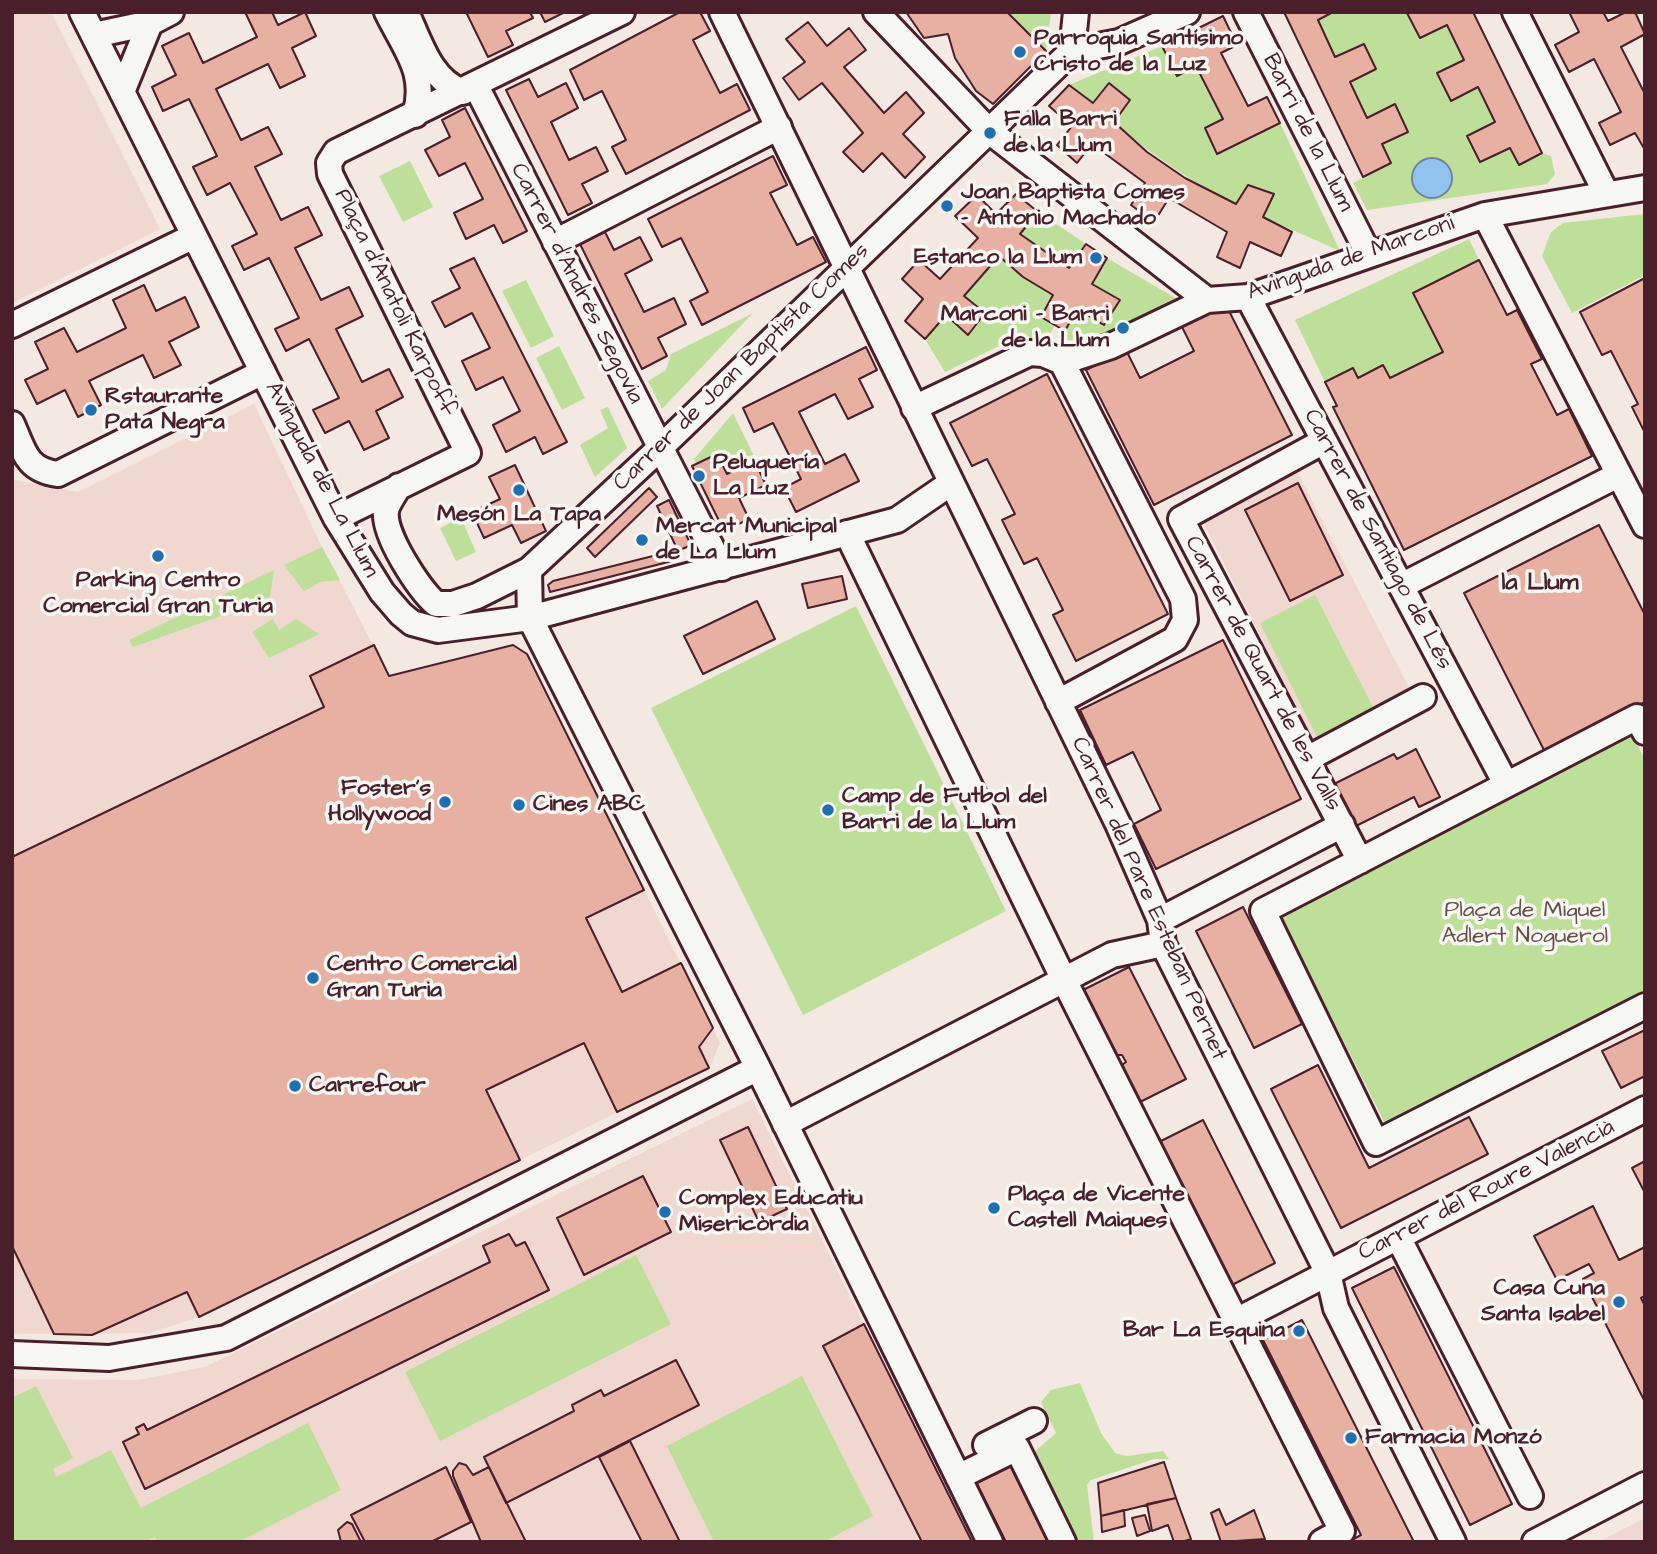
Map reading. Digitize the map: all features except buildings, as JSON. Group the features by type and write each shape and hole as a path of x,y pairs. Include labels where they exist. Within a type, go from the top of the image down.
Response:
{"street":[{"name":"Avinguda de La Llum","path":"82,12 336,519 382,592 412,623 438,630 530,618 897,520 951,483"},
{"path":"387,12 421,80 421,97 415,115"},
{"name":"Carrer d'Andrés Segovia","path":"406,12 442,82 469,89"},
{"name":"Carrer d'Andrés Segovia","path":"421,12 455,78 469,89 555,242 722,568"},
{"path":"415,115 622,12"},
{"name":"Carrer del Pare Esteban Pernet","path":"722,12 1118,824 1161,932 1328,1273 1336,1308 1453,1542"},
{"path":"876,12 989,131 1207,300"},
{"path":"1076,12 1072,51 1119,42 1187,12"},
{"name":"Barri de la Llum","path":"1246,12 1368,253"},
{"path":"1514,12 1606,193"},
{"path":"94,35 161,18"},
{"path":"122,92 161,18"},
{"name":"Carrer de Joan Baptista Comes","path":"399,486 386,511 389,527 421,591 436,604 453,604 477,596 529,569 659,449 1072,51"},
{"name":"Plaça d'Anatoli Karpoff","path":"399,486 468,453 330,174 330,163 337,152 415,115"},
{"path":"555,242 779,127"},
{"name":"Avinguda de Marconi","path":"1062,362 1111,346 1207,300 1248,297 1368,253 1486,215 1645,188"},
{"path":"1486,215 1645,525"},
{"path":"12,326 194,236"},
{"name":"Carrer de Santiago de Lés","path":"1248,297 1506,783"},
{"path":"914,408 1030,353 1043,354 1062,362"},
{"name":"Carrer de Quart de les Valls","path":"1058,702 1175,639 1185,620 1183,599 1062,362"},
{"path":"12,424 30,463 42,472 58,474 262,372"},
{"name":"Carrer de Quart de les Valls","path":"1324,441 1181,519 1360,861"},
{"path":"1401,586 1618,475"},
{"path":"336,519 399,486"},
{"path":"847,533 1064,980 1342,1531 1322,1542"},
{"path":"529,569 530,618 758,1068 990,1542"},
{"path":"1307,759 1423,697"},
{"path":"1645,732 1637,717 1263,911 1376,1143 1645,1006"},
{"path":"785,1124 1161,932 1342,825"},
{"path":"12,1353 108,1358 226,1338 758,1068"},
{"name":"Carrer del Roure Valencià","path":"1236,1321 1645,1109"},
{"path":"1398,1237 1530,1496"},
{"path":"954,1469 1034,1421"},
{"path":"954,1469 1017,1448 1063,1542"},
{"path":"1535,1542 1645,1485"}],"shaded area":[{"path":"12,12 51,12 160,229 12,303"},
{"name":"Centro Comercial Gran Turia","path":"254,404 322,547 389,676 513,645 527,654 720,1043 710,1067 199,1317 150,1333 12,1334 12,474 15,480 78,492"},
{"path":"1294,466 1413,695 1315,744 1199,514"},
{"name":"Complex Educatiu Misericòrdia","path":"752,1099 972,1542 12,1542 12,1379 138,1380 205,1367"},
{"path":"1645,1518 1645,1542 1598,1542"}],"green space":[{"path":"1007,12 1051,12 1046,51"},
{"path":"1333,12 1409,12 1420,38 1447,25 1464,60 1437,74 1451,100 1478,87 1495,122 1467,136 1479,162 1510,148 1519,165 1542,153 1551,156 1555,174 1547,184 1367,210 1353,183 1391,164 1382,144 1394,104 1367,118 1350,82 1376,69 1364,44 1335,57 1318,20"},
{"path":"1162,46 1177,76 1196,66 1223,119 1205,128 1217,153 1280,123 1340,251 1263,217 1274,194 1249,185 1236,204 1157,157 1114,122 1130,100 1109,83 1093,103 1069,85"},
{"path":"410,161 433,207 403,222 379,176"},
{"path":"1038,212 1086,244 1069,268 1020,234"},
{"path":"1645,214 1645,275 1572,313 1542,256 1551,232 1563,223"},
{"path":"1469,239 1479,260 1413,293 1443,352 1390,378 1383,365 1358,378 1352,368 1325,382 1295,320"},
{"path":"999,256 1023,277 1053,295 1055,325 1047,339 1001,345 945,372 925,339 946,315 968,334 985,313 964,296"},
{"path":"1107,258 1177,299 1094,340 1081,344 1061,341 1077,309 1104,325 1092,284"},
{"path":"526,280 554,336 531,348 502,291"},
{"path":"753,313 662,409 648,381 666,370 671,354"},
{"path":"559,346 585,398 562,410 536,358"},
{"path":"608,407 627,448 595,477 580,445 608,428 600,410"},
{"path":"733,413 756,460 727,474 717,454 697,464 694,459"},
{"path":"461,518 476,552 456,561 440,528"},
{"path":"322,547 340,580 321,582 304,591 284,565"},
{"path":"274,570 270,597 235,603 235,611 133,647 129,640"},
{"path":"1315,595 1374,709 1317,737 1260,623"},
{"name":"Camp de Futbol del Barri de la Llum","path":"856,606 1006,911 803,1015 651,708"},
{"path":"273,619 279,630 296,619 319,634 269,658 252,632"},
{"name":"Plaça de Miquel Adlert Noguerol","path":"1633,736 1645,760 1645,997 1387,1127 1279,914"},
{"path":"636,1255 671,1324 440,1441 405,1372"},
{"path":"802,1376 873,1516 823,1542 714,1542 667,1446"},
{"path":"1080,1383 1101,1433 1115,1453 1127,1456 1163,1451 1169,1459 1154,1459 1091,1480 1087,1485 1094,1542 1078,1542 1033,1453 1056,1433 1041,1402 1051,1390"},
{"path":"36,1386 73,1458 53,1469 56,1477 111,1450 141,1508 308,1423 341,1490 238,1542 158,1542 155,1537 144,1542 12,1542 12,1398"}],"water":[{"path":"1432,158 1446,164 1452,178 1446,192 1432,198 1418,192 1412,178 1418,164"}],"place":[{"name":"Parroquia Santísimo Cristo de la Luz","path":"1020,52"},
{"name":"Falla Barri de la Llum","path":"990,133"},
{"name":"Joan Baptista Comes - Antonio Machado","path":"947,206"},
{"name":"Estanco la Llum","path":"1096,258"},
{"name":"Marconi - Barri de la Llum","path":"1123,328"},
{"name":"Rstaurante Pata Negra","path":"91,410"},
{"name":"Peluquería La Luz","path":"699,476"},
{"name":"Mesón La Tapa","path":"519,490"},
{"name":"Mercat Municipal de La Llum","path":"642,540"},
{"name":"Parking Centro Comercial Gran Turia","path":"158,556"},
{"name":"Foster's Hollywood","path":"445,802"},
{"name":"Cines ABC","path":"519,805"},
{"name":"Camp de Futbol del Barri de la Llum","path":"828,810"},
{"name":"Centro Comercial Gran Turia","path":"313,978"},
{"name":"Carrefour","path":"295,1086"},
{"name":"Plaça de Vicente Castell Maiques","path":"994,1208"},
{"name":"Complex Educatiu Misericòrdia","path":"665,1212"},
{"name":"Casa Cuna Santa Isabel","path":"1619,1302"},
{"name":"Bar La Esquina","path":"1299,1331"},
{"name":"Farmacia Monzó","path":"1351,1438"}],"district":[{"name":"la Llum","path":"1540,584"}]}
